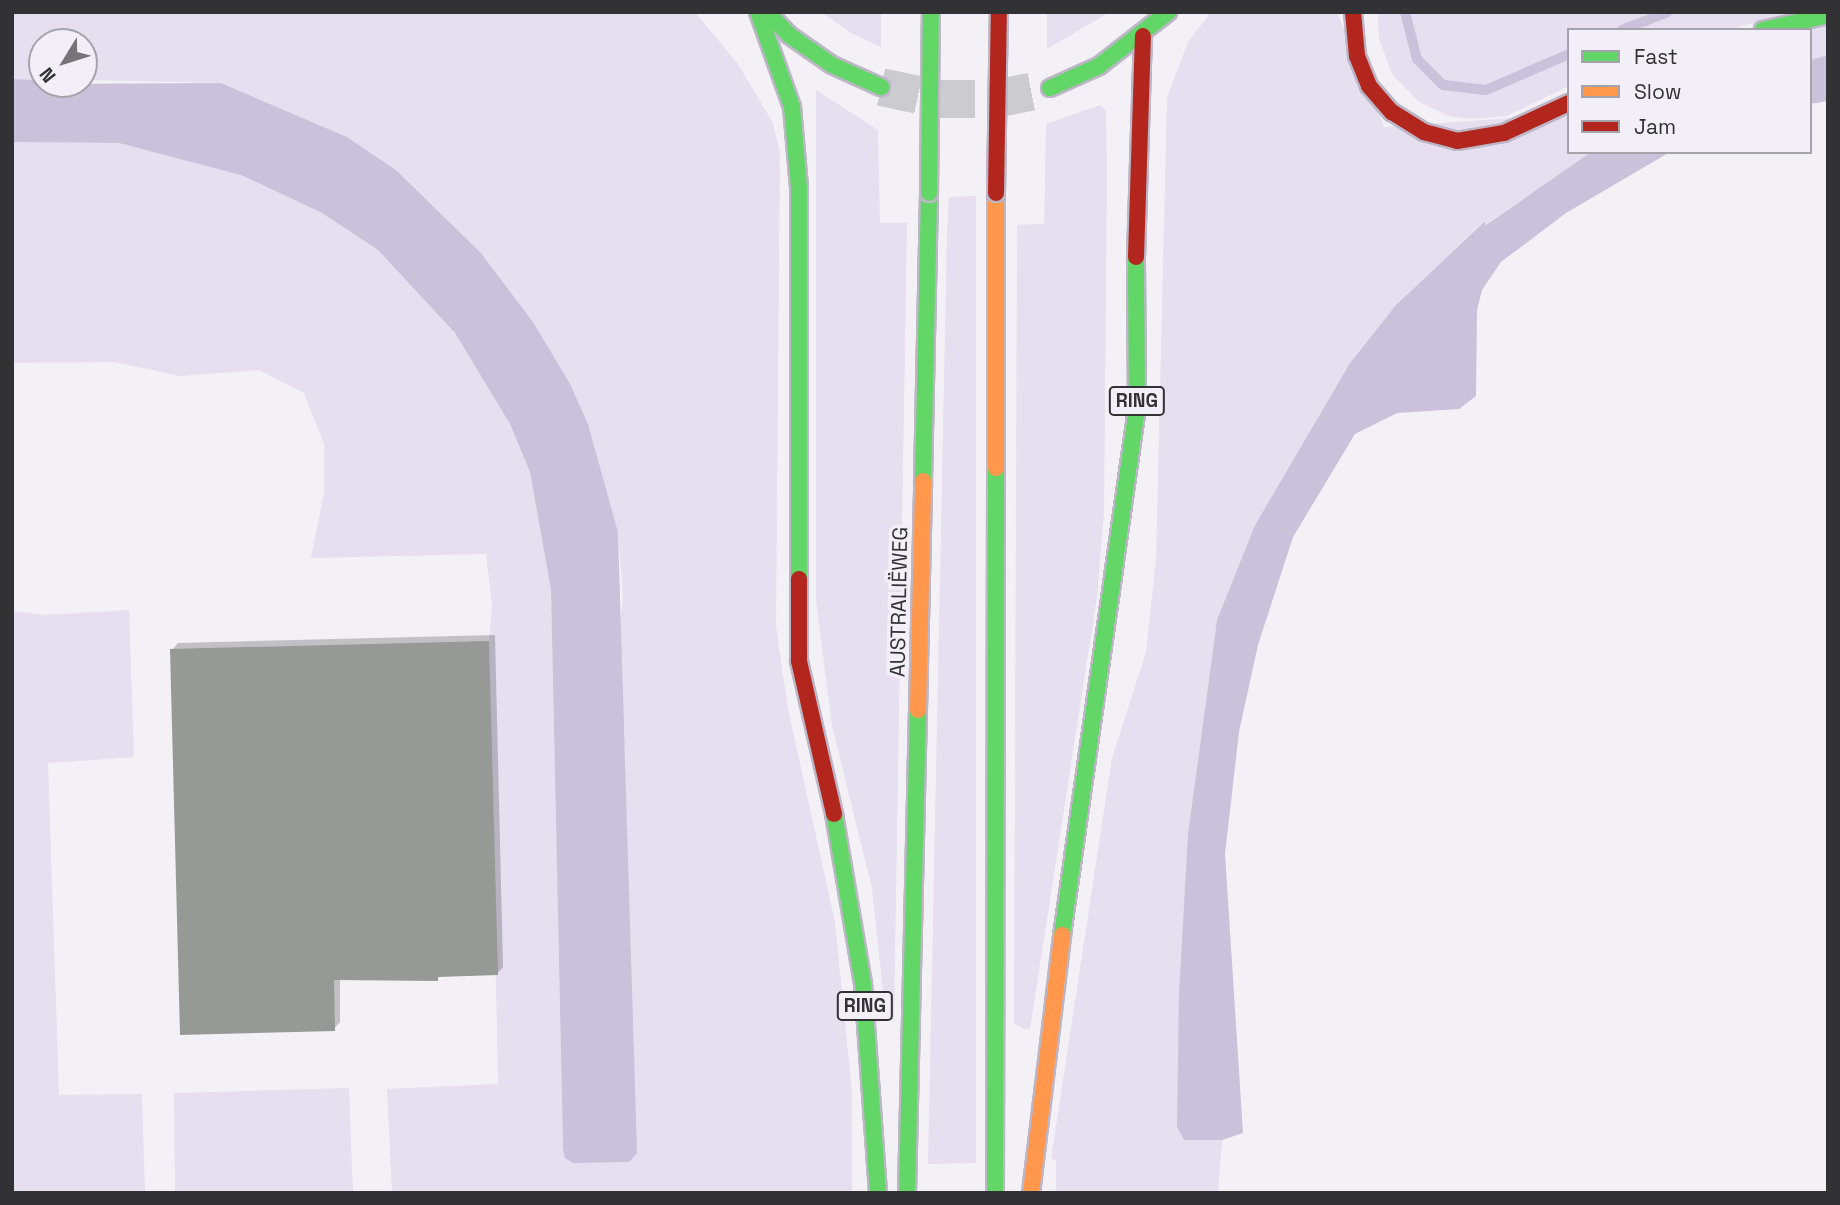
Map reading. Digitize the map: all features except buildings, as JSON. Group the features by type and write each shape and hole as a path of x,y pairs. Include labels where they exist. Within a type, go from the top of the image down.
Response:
{"main road":[{"name":"RING","path":"758,12 792,107 799,187 799,661 836,821 863,983 878,1193"},
{"path":"767,12 789,35 832,65 881,87"},
{"name":"AUSTRALIËWEG","path":"907,1192 931,12"},
{"path":"995,1191 996,192 999,12"},
{"path":"1050,88 1099,66 1143,36 1168,12"},
{"path":"1353,12 1357,56 1369,86 1392,112 1424,132 1457,141 1504,133 1567,104"},
{"path":"1772,28 1828,15"},
{"name":"RING","path":"1031,1191 1052,998 1106,648 1137,408 1135,197 1143,36"}],"shaded area":[{"path":"12,12 695,12 738,64 773,123 780,152 776,626 788,709 835,922 852,1091 852,1193 392,1193 387,1089 498,1084 489,640 492,605 486,554 311,558 324,493 324,444 304,393 259,370 180,376 114,362 12,363 12,142 119,143 155,151 241,175 322,213 378,250 455,333 510,424 530,472 551,590 563,1149 623,597 618,533 588,424 533,322 481,253 396,170 347,137 221,83 98,80 98,28 28,28 28,80 12,79"},
{"path":"821,12 881,12 881,47 851,33"},
{"path":"1047,12 1110,12 1047,49"},
{"path":"1211,12 1337,12 1384,127 1567,114 1567,154 1588,154 1485,225 1483,222 1396,305 1350,363 1255,525 1217,620 1188,834 1177,1127 1184,1140 1222,1140 1218,1193 1056,1193 1056,1160 1051,1159 1112,758 1146,652 1156,559 1167,97 1188,42"},
{"path":"1378,12 1791,12 1735,28 1567,28 1567,87 1507,116 1472,119 1449,116 1419,102 1392,74 1379,39"},
{"path":"1828,26 1828,55 1812,59 1812,30"},
{"path":"1828,55 1828,101 1812,104 1812,59"},
{"path":"12,79 28,80 28,98 98,98 98,84 221,83 347,137 396,170 481,253 533,322 570,384 588,424 618,532 637,1153 629,1162 573,1163 565,1158 563,1149 551,590 530,472 510,424 455,333 378,250 322,213 241,175 119,143 12,142"},
{"path":"816,90 878,130 880,223 907,223 894,1020 886,1021 872,888 832,726 816,600"},
{"path":"1100,105 1106,111 1107,176 1104,512 1097,597 1030,1029 1024,1029 1014,1023 1017,225 1044,224 1046,124"},
{"path":"1588,154 1667,154 1566,213 1501,262 1482,290 1477,310 1476,396 1459,409 1397,413 1355,434 1293,537 1258,645 1239,732 1225,854 1243,1133 1222,1140 1184,1140 1177,1127 1179,994 1188,834 1217,620 1255,525 1350,363 1396,305 1484,222 1486,225"},
{"path":"976,196 976,1163 928,1164 947,234 949,197"},
{"path":"129,610 134,757 48,763 59,1095 142,1094 145,1193 12,1193 12,611 46,615"},
{"path":"349,1088 353,1193 175,1193 174,1093"}],"waterway":[{"path":"1405,12 1417,59 1443,85 1486,90 1567,55"},
{"path":"1627,28 1668,12"}],"tunnel":[{"path":"881,87 937,99 994,99 1050,88"}],"traffic: fast":[{"path":"758,12 792,107 799,187 799,579"},
{"path":"767,12 789,35 832,65 881,87"},
{"path":"929,193 931,12"},
{"path":"1050,88 1099,66 1168,12"},
{"path":"1772,28 1828,15"},
{"path":"923,481 929,193"},
{"path":"1062,935 1137,408 1136,257"},
{"path":"995,1193 996,468"},
{"path":"907,1193 918,710"},
{"path":"834,814 863,983 878,1193"}],"traffic: slow":[{"path":"996,193 996,468"},
{"path":"918,710 923,481"},
{"path":"1031,1193 1062,935"}],"traffic: jam":[{"path":"996,193 999,12"},
{"path":"1353,12 1357,56 1369,86 1392,112 1424,132 1457,141 1504,133 1567,104"},
{"path":"1136,257 1143,36"},
{"path":"799,579 799,661 834,814"}]}
